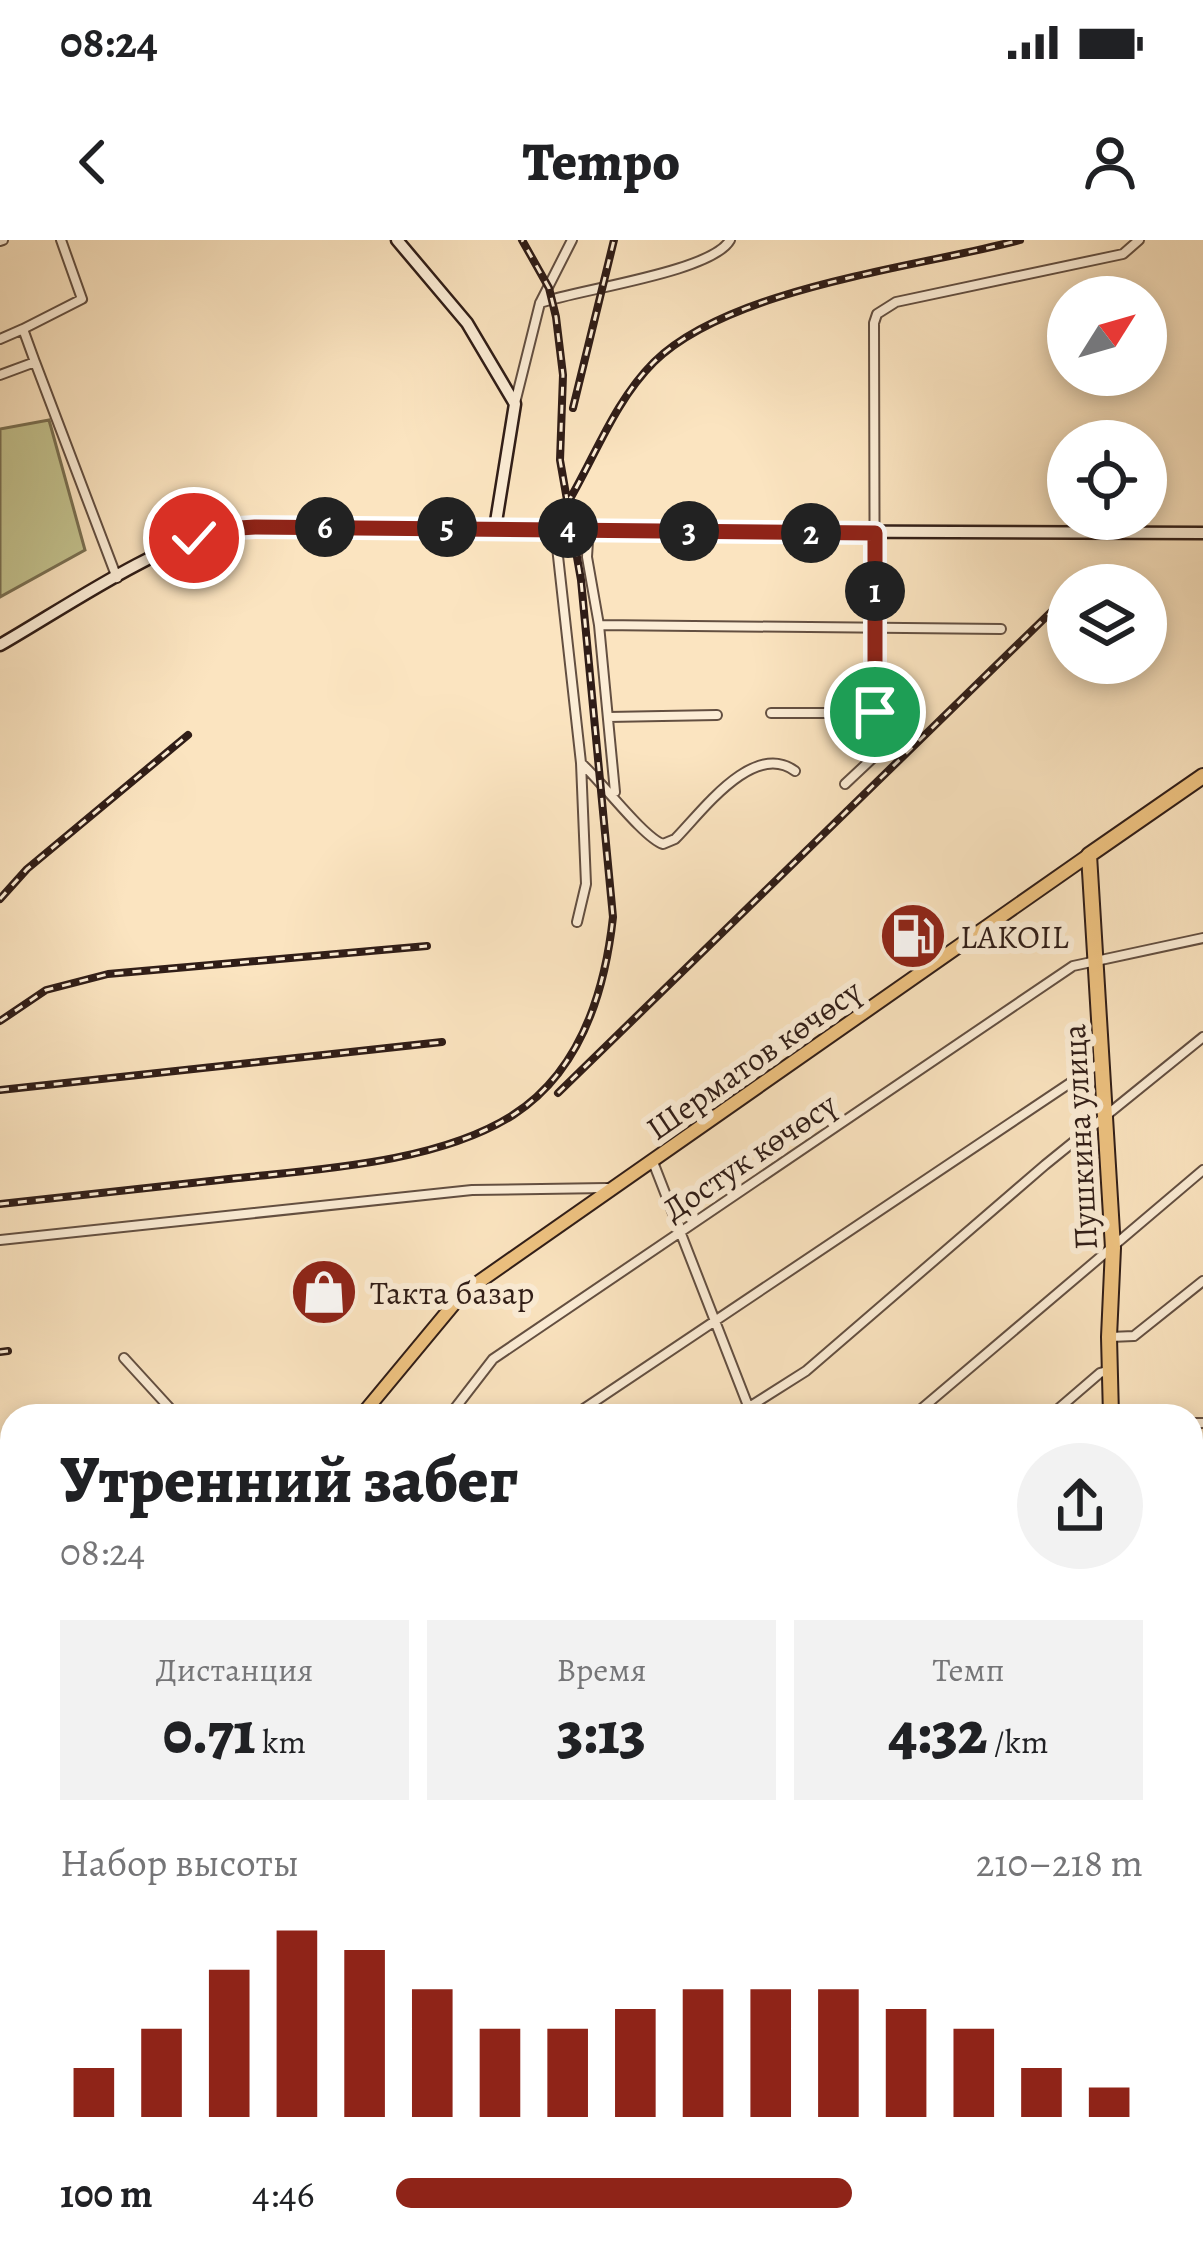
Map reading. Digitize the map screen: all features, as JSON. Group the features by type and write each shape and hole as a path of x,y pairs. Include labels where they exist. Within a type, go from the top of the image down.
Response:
{"highway":[{"name":"Шерматов көчөсү","path":"1089,855 1203,776"},
{"name":"Пушкина улица","path":"1089,855 1113,1248 1108,1337 1111,1404"}],"main road":[{"path":"397,240 466,323 515,404 494,528"},
{"path":"0,645 194,538 224,529 1203,533"},
{"name":"Шерматов көчөсү","path":"371,1404 463,1293 1089,855"}],"street":[{"path":"0,339 82,299 62,240"},
{"path":"515,404 540,303 572,240"},
{"path":"540,303 696,263 723,252 730,240"},
{"path":"875,712 877,314 896,302 1123,254 1139,240"},
{"path":"23,329 117,578"},
{"path":"0,375 35,362"},
{"path":"554,528 581,763 586,884 577,922"},
{"path":"597,528 588,541 587,557 599,625 615,796"},
{"path":"599,625 1001,629"},
{"path":"771,713 907,712 909,724 845,784"},
{"path":"608,717 717,715"},
{"path":"581,763 652,841 663,844 675,839 738,775 772,764 795,771"},
{"name":"Достук көчөсү","path":"458,1404 493,1359 1073,966 1203,938"},
{"path":"761,1404 1203,1037"},
{"path":"591,1404 1104,1060"},
{"path":"653,1162 747,1404"},
{"path":"928,1404 1203,1170"},
{"path":"0,1240 472,1190 615,1188"},
{"path":"1108,1337 1134,1336 1203,1281"},
{"path":"124,1358 166,1404"},
{"path":"1064,1404 1111,1369"}],"shaded area":[{"path":"49,420 85,550 0,597 0,429"}],"railway":[{"path":"0,1204 306,1171 416,1153 483,1131 513,1115 556,1076 572,1053 596,1001 613,917 581,580 560,460 563,375 556,317 549,288 522,240"},
{"path":"573,408 614,240"},
{"path":"567,504 627,394 654,362 688,336 729,315 826,283 1020,240"},
{"path":"558,1093 1047,616"},
{"path":"0,899 27,869 188,735"},
{"path":"0,1021 46,990 108,974 427,946"},
{"path":"0,1090 442,1042"},
{"path":"0,1352 8,1351"}],"place":[{"name":"LAKOIL","path":"913,936"},
{"name":"Такта базар","path":"324,1292"}],"route":[{"path":"194,538 255,527 875,533 875,712"}]}
